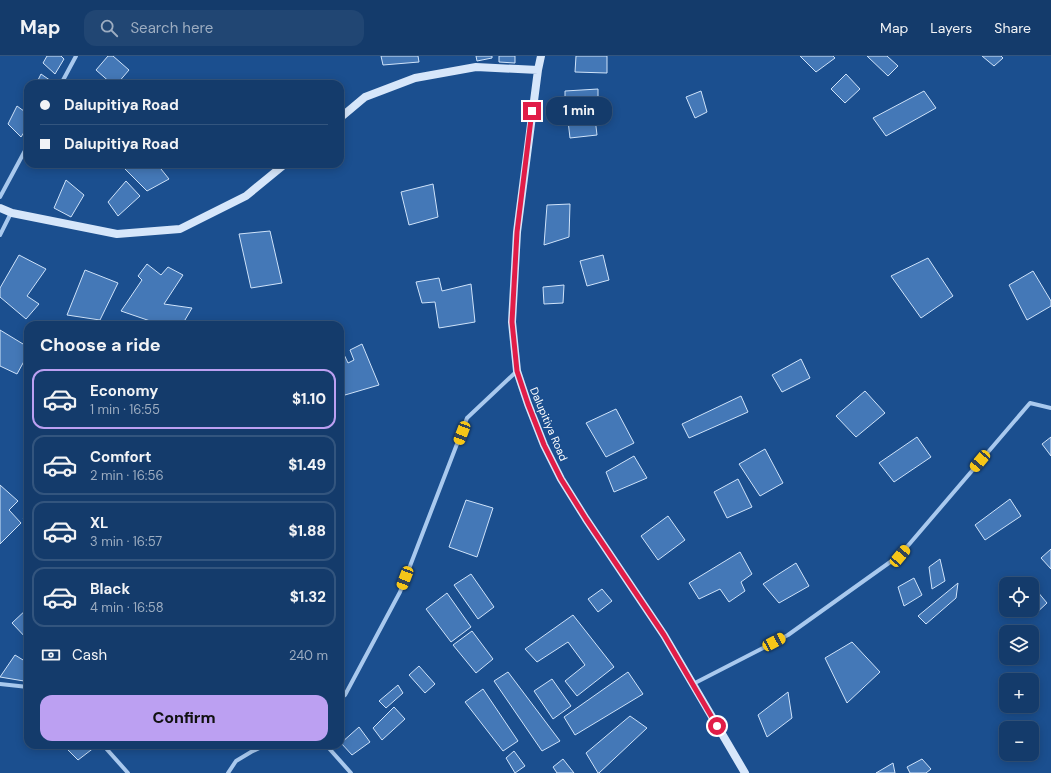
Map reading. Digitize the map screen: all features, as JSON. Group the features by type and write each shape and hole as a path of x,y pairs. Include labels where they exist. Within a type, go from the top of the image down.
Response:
{"street":[{"path":"63,80 76,56"},
{"name":"Dalupitiya Road","path":"541,56 517,232 512,322 517,371 544,445 561,479 664,635 745,773"},
{"path":"344,115 365,97 415,78 476,67 538,70"},
{"path":"0,197 24,152"},
{"path":"0,208 12,213 117,234 180,229 246,196 279,168"},
{"path":"0,234 12,213"},
{"path":"344,696 400,592 467,418 517,371"},
{"path":"693,684 788,635 900,556 1030,403 1051,408"},
{"path":"0,684 24,687"},
{"path":"107,749 128,773"},
{"path":"228,773 236,761 257,749"},
{"path":"330,749 351,773"}],"building":[{"path":"47,56 61,56 64,59 55,74 43,63"},
{"path":"108,56 113,56 129,70 120,80 107,80 96,70"},
{"path":"381,56 418,56 419,62 383,65"},
{"path":"476,56 492,56 492,58 477,61"},
{"path":"499,56 515,56 515,63 499,62"},
{"path":"576,56 607,56 607,73 575,72"},
{"path":"800,56 833,56 835,58 816,72"},
{"path":"867,56 887,56 898,66 888,76"},
{"path":"982,56 1001,56 1003,58 994,66"},
{"path":"41,74 50,80 38,80"},
{"path":"846,74 860,89 845,103 831,89"},
{"path":"598,89 598,112 565,116 565,91"},
{"path":"701,91 707,112 695,118 686,97"},
{"path":"924,91 936,108 886,136 873,118"},
{"path":"17,106 24,111 24,132 21,137 8,124"},
{"path":"595,118 597,135 570,138 568,121"},
{"path":"124,168 160,168 169,179 147,191"},
{"path":"66,180 84,195 71,217 54,208"},
{"path":"126,181 140,196 118,216 108,202"},
{"path":"433,184 438,217 409,225 401,192"},
{"path":"570,204 569,237 544,245 547,205"},
{"path":"270,231 282,283 251,288 239,234"},
{"path":"19,255 46,269 27,296 39,304 26,319 0,297 0,288"},
{"path":"603,255 609,280 587,286 580,261"},
{"path":"928,258 953,296 921,318 891,276"},
{"path":"147,264 161,275 168,267 183,275 164,304 192,308 184,321 150,321 121,311 142,280 138,276"},
{"path":"85,270 118,283 100,320 67,315"},
{"path":"1033,271 1051,301 1051,306 1027,320 1009,285"},
{"path":"439,278 442,291 471,284 475,322 439,328 435,302 422,303 416,282"},
{"path":"564,285 563,303 544,304 543,287"},
{"path":"0,330 24,345 24,361 17,374 0,366"},
{"path":"362,344 379,385 345,395 344,354 348,363 354,360 350,350"},
{"path":"801,359 810,378 782,392 772,375"},
{"path":"865,391 885,413 856,437 836,416"},
{"path":"741,396 748,412 689,438 682,424"},
{"path":"616,409 634,443 606,457 586,423"},
{"path":"917,437 931,457 894,482 879,463"},
{"path":"1051,437 1051,456 1042,444"},
{"path":"765,449 783,483 760,496 739,464"},
{"path":"634,456 647,478 614,492 606,472"},
{"path":"738,479 752,507 727,518 714,492"},
{"path":"0,485 18,501 9,510 21,523 0,544"},
{"path":"1010,499 1021,516 985,540 975,525"},
{"path":"466,500 493,508 477,557 449,547"},
{"path":"668,516 685,540 658,560 641,536"},
{"path":"1051,549 1051,569 1041,558"},
{"path":"740,552 752,574 741,582 745,591 729,602 720,589 699,599 689,583"},
{"path":"940,559 945,581 932,589 929,567"},
{"path":"796,563 809,586 779,603 763,584"},
{"path":"471,574 494,607 478,619 454,585"},
{"path":"914,578 922,595 904,606 898,587"},
{"path":"958,583 956,598 926,624 918,616"},
{"path":"602,589 612,601 598,612 588,599"},
{"path":"447,593 471,627 451,642 426,609"},
{"path":"1039,593 1047,603 1039,610"},
{"path":"24,612 24,636 12,623"},
{"path":"573,615 614,667 577,696 565,681 585,665 568,642 537,662 525,649"},
{"path":"472,631 493,659 476,673 453,645"},
{"path":"852,642 880,672 847,703 825,658"},
{"path":"15,655 24,661 24,681 0,677"},
{"path":"419,666 435,684 425,693 409,675"},
{"path":"508,672 560,741 542,751 494,681"},
{"path":"628,672 643,694 575,735 564,717"},
{"path":"552,679 571,706 553,719 534,691"},
{"path":"398,685 403,693 386,708 379,701"},
{"path":"483,689 518,741 503,751 465,702"},
{"path":"788,692 792,718 767,737 758,715"},
{"path":"394,707 405,719 382,740 373,728"},
{"path":"630,716 647,728 598,773 586,753"},
{"path":"359,727 370,742 352,755 344,746 344,740"},
{"path":"67,749 92,749 78,760"},
{"path":"514,751 525,766 515,773 506,758"},
{"path":"563,759 574,773 557,773 553,767"},
{"path":"922,759 931,769 926,773 910,773 907,767"},
{"path":"893,763 895,773 876,773"}],"route":[{"path":"532,111 517,232 512,322 517,371 544,445 561,479 664,635 717,726"}]}
